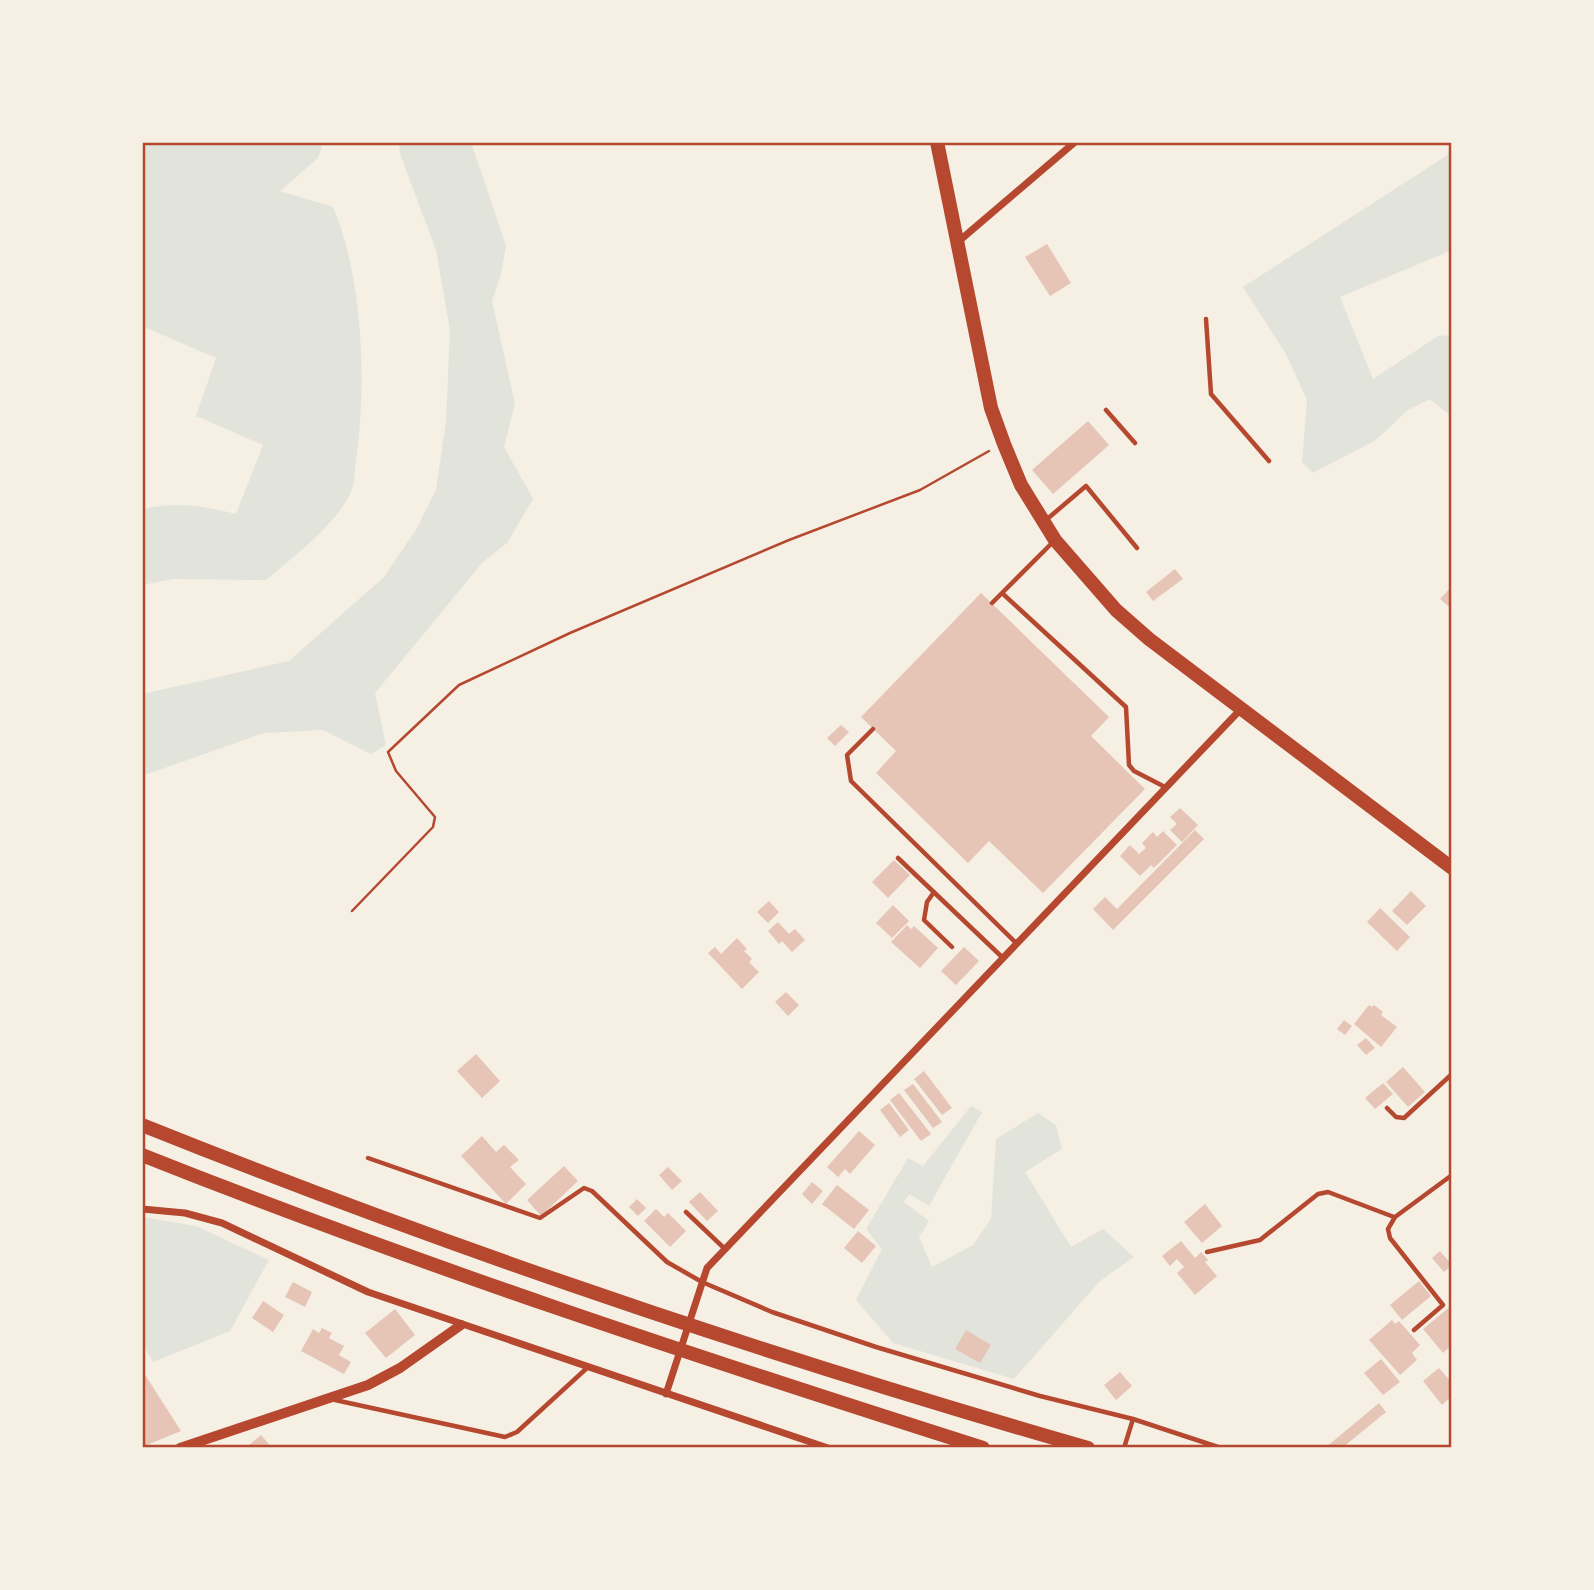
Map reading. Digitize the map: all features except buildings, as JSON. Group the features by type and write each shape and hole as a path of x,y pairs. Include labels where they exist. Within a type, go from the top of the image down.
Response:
{"highway":[{"path":"937,142 991,408 1021,485 1042,523 1116,610 1149,639 1452,868"},
{"path":"142,1125 418,1230 643,1310 929,1402 1088,1448"},
{"path":"142,1155 410,1256 623,1332 983,1448"}],"street":[{"path":"959,241 1075,142"},
{"path":"666,1394 707,1268 1241,709"},
{"path":"142,1209 185,1213 222,1223 368,1292 828,1448"},
{"path":"180,1448 368,1385 400,1368 461,1325"}],"lane":[{"path":"1206,319 1211,394 1269,461"},
{"path":"1106,410 1136,443"},
{"path":"1042,523 1086,486 1136,548"},
{"path":"992,603 1055,540"},
{"path":"1002,593 1126,707 1129,765 1133,771 1166,788"},
{"path":"873,729 847,755 850,781 1017,944"},
{"path":"898,858 1003,958"},
{"path":"934,892 927,902 924,920 951,947"},
{"path":"1387,1108 1396,1117 1404,1118 1452,1074"},
{"path":"368,1158 540,1218 584,1188 592,1191 667,1262 702,1282 772,1311 876,1347 1040,1396 1133,1419 1221,1448"},
{"path":"1414,1329 1443,1305 1390,1238 1388,1229 1395,1217 1452,1175"},
{"path":"1207,1252 1260,1240 1318,1194 1328,1192 1395,1217"},
{"path":"687,1212 725,1249"},
{"path":"327,1398 505,1437 517,1432 587,1368"},
{"path":"1124,1448 1133,1419"}],"path":[{"path":"352,911 433,827 435,817 396,771 388,752 459,685 570,633 776,545 920,490 1004,444"}],"shaded area":[{"path":"142,142 323,142 318,158 280,191 333,207 343,235 351,266 360,332 361,399 355,476 351,492 335,517 313,540 266,580 173,579 142,585 142,509 166,505 189,506 236,514 263,445 196,416 216,358 142,326"},
{"path":"399,142 471,142 506,246 492,301 515,404 504,447 533,499 507,543 483,562 375,693 386,745 371,754 323,730 264,733 142,776 142,694 289,661 384,577 417,528 436,490 446,421 450,330 436,250 400,154"},
{"path":"1452,150 1452,250 1340,297 1373,379 1438,336 1452,335 1452,417 1430,399 1408,410 1376,440 1313,473 1302,462 1307,400 1286,354 1243,287"},
{"path":"971,1106 982,1112 929,1206 909,1194 904,1202 929,1221 919,1237 932,1267 973,1245 991,1219 996,1139 1038,1113 1056,1125 1062,1149 1025,1172 1071,1247 1103,1229 1134,1257 1100,1281 1014,1379 893,1343 856,1300 882,1249 866,1229 908,1158 923,1166"},
{"path":"142,1217 196,1226 269,1260 230,1331 153,1362 142,1343"}]}
